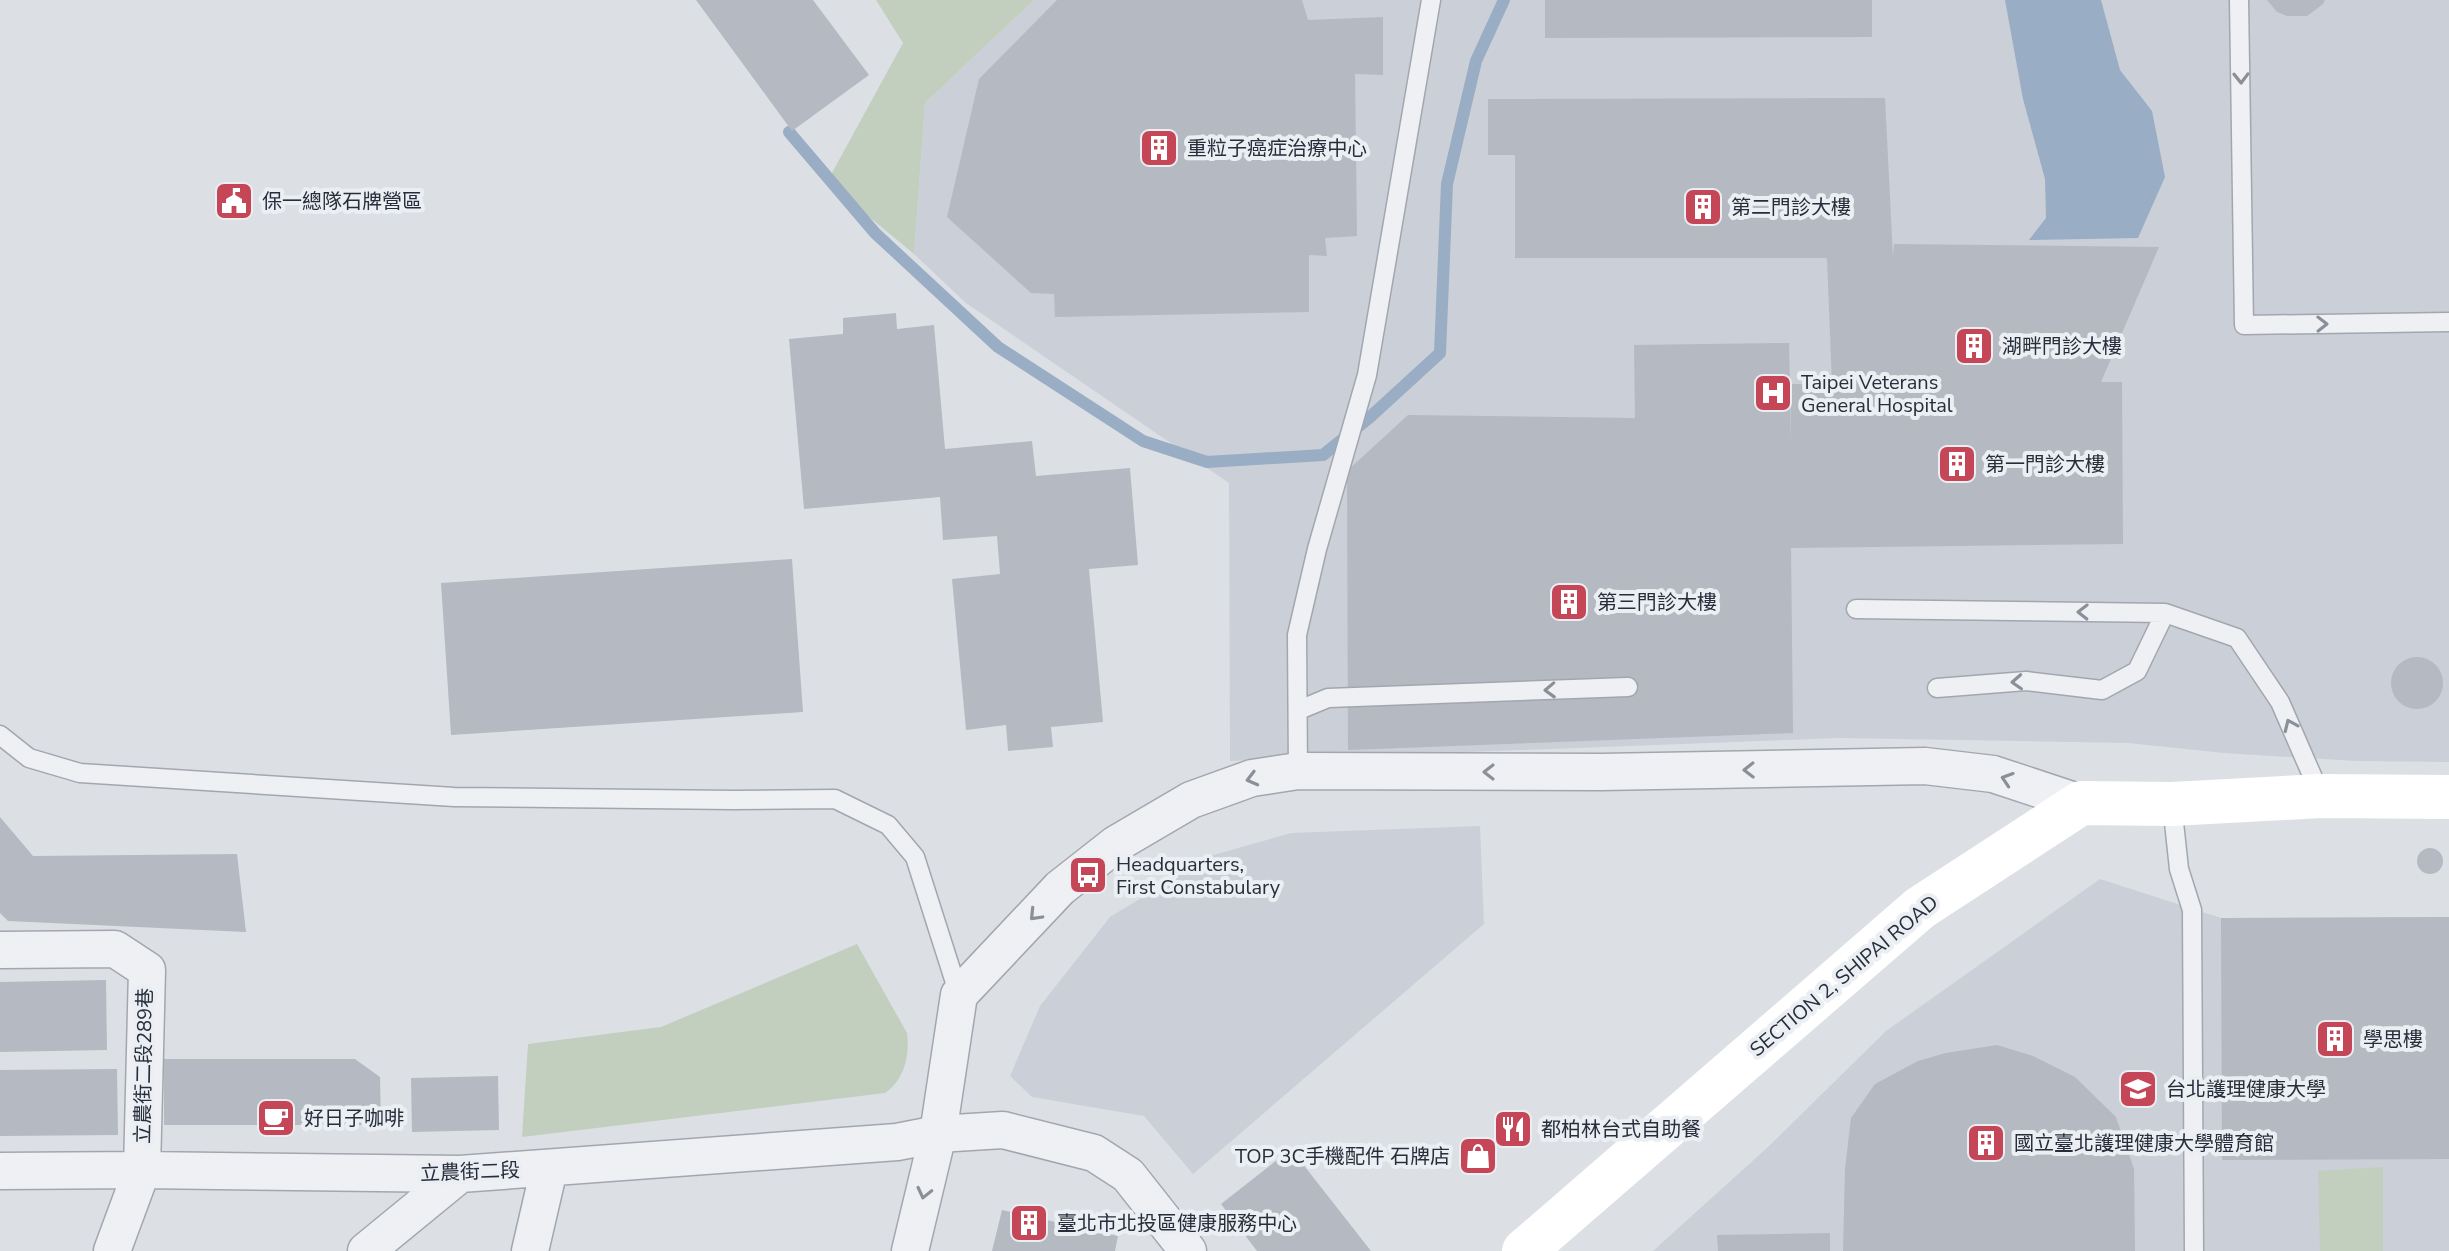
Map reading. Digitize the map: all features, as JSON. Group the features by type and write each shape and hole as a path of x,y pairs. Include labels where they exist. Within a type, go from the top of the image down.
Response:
{"street":[{"path":"910,1251 938,1134 959,995 1060,888 1116,844 1191,800 1252,778 1298,771 1601,772 1925,766 1993,774 2081,803 2172,804 2321,796 2449,797"},
{"name":"SECTION 2, SHIPAI ROAD","path":"1524,1251 1920,908 2081,803"},
{"name":"立農街二段289巷","path":"0,950 115,949 147,970 142,1170"},
{"name":"立農街二段","path":"0,1171 460,1174 897,1142 938,1134 1003,1130 1094,1153 1128,1175 1188,1251"},
{"path":"530,1251 549,1169"},
{"path":"112,1251 142,1170"},
{"path":"366,1251 460,1174"}],"lane":[{"path":"1298,771 1297,635 1317,549 1367,375 1431,0"},
{"path":"2239,0 2244,325 2449,322"},
{"path":"1856,609 2165,613 2237,638 2280,702 2321,796"},
{"path":"1937,688 2026,681 2102,690 2137,671 2165,613"},
{"path":"1299,710 1328,698 1628,687"},
{"path":"0,735 29,758 80,773 454,797 835,799 888,825 915,857 959,995"},
{"path":"2172,804 2179,869 2192,910 2194,1251"}],"shaded area":[{"name":"Taipei Veterans General Hospital","path":"1034,0 2449,0 2449,762 2356,761 2224,753 2128,743 1839,738 1230,761 1229,483 966,303 914,254 925,103"},
{"path":"1480,826 1484,924 1193,1174 1144,1116 1032,1097 1010,1076 1040,1006 1110,917 1210,856 1291,833"},
{"name":"台北護理健康大學","path":"2100,879 2221,918 2449,917 2449,1251 1653,1251 1768,1147 1886,1031"}],"green space":[{"path":"876,0 1034,0 925,103 914,254 827,182 903,43"},
{"path":"857,944 907,1033 908,1050 904,1067 892,1088 885,1093 522,1137 528,1044 661,1027"},
{"path":"2383,1167 2383,1251 2320,1251 2318,1171"}],"water":[{"path":"2005,0 2101,0 2120,70 2152,111 2165,177 2138,238 2029,240 2046,218 2045,179 2023,99"}],"building":[{"path":"696,0 813,0 869,75 792,131"},
{"name":"重粒子癌症治療中心","path":"1057,0 1302,0 1308,20 1383,17 1383,75 1355,74 1357,236 1325,238 1327,256 1309,255 1309,312 1055,317 1054,294 1031,293 947,217 979,79"},
{"path":"1545,0 1872,0 1872,37 1545,38"},
{"path":"2267,0 2325,0 2307,16 2287,16 2277,12"},
{"path":"1885,98 1893,258 1894,244 2159,247 2101,382 2122,382 2123,544 1791,548 1793,733 1348,750 1347,471 1408,415 1635,418 1634,345 1789,343 1791,444 1791,384 1832,384 1827,258 1515,258 1515,155 1488,155 1488,99"},
{"path":"896,313 897,329 934,325 945,449 1032,441 1036,476 1130,468 1138,565 1089,569 1103,722 1051,727 1053,747 1008,751 1006,725 966,730 952,579 1000,574 997,536 943,540 940,497 804,509 789,339 843,334 843,318"},
{"path":"792,559 803,712 451,735 441,583"},
{"path":"2417,657 2436,664 2443,683 2436,702 2417,709 2398,702 2391,683 2398,664"},
{"path":"0,817 33,856 237,854 246,932 8,921 0,913"},
{"path":"2430,848 2439,852 2443,861 2439,870 2430,874 2421,870 2417,861 2421,852"},
{"name":"學思樓","path":"2449,917 2449,1159 2222,1160 2221,918"},
{"path":"106,980 107,1050 0,1052 0,982"},
{"name":"國立臺北護理健康大學體育館","path":"1997,1045 2033,1056 2075,1077 2116,1117 2134,1169 2135,1251 1843,1251 1845,1169 1851,1118 1875,1084 1918,1061"},
{"path":"164,1059 355,1059 380,1077 381,1125 164,1125"},
{"path":"117,1069 118,1135 0,1136 0,1070"},
{"path":"498,1076 499,1130 412,1132 411,1078"},
{"path":"1291,1149 1371,1251 1257,1251 1221,1204"},
{"name":"臺北市北投區健康服務中心","path":"1002,1210 1118,1236 1115,1251 992,1251"},
{"path":"1830,1233 1830,1251 1718,1251 1717,1235"}],"waterway":[{"path":"789,132 875,233 998,347 1143,441 1207,462 1323,455 1440,353 1447,184 1476,61 1504,0"}],"place":[{"name":"重粒子癌症治療中心","path":"1159,148"},
{"name":"保一總隊石牌營區","path":"234,201"},
{"name":"第二門診大樓","path":"1703,207"},
{"name":"湖畔門診大樓","path":"1974,346"},
{"name":"Taipei Veterans General Hospital","path":"1773,393"},
{"name":"第一門診大樓","path":"1957,464"},
{"name":"第三門診大樓","path":"1569,602"},
{"name":"Headquarters, First Constabulary","path":"1088,875"},
{"name":"學思樓","path":"2335,1039"},
{"name":"台北護理健康大學","path":"2138,1089"},
{"name":"好日子咖啡","path":"276,1118"},
{"name":"都柏林台式自助餐","path":"1513,1129"},
{"name":"國立臺北護理健康大學體育館","path":"1986,1143"},
{"name":"TOP 3C手機配件 石牌店","path":"1478,1156"},
{"name":"臺北市北投區健康服務中心","path":"1029,1223"}]}
